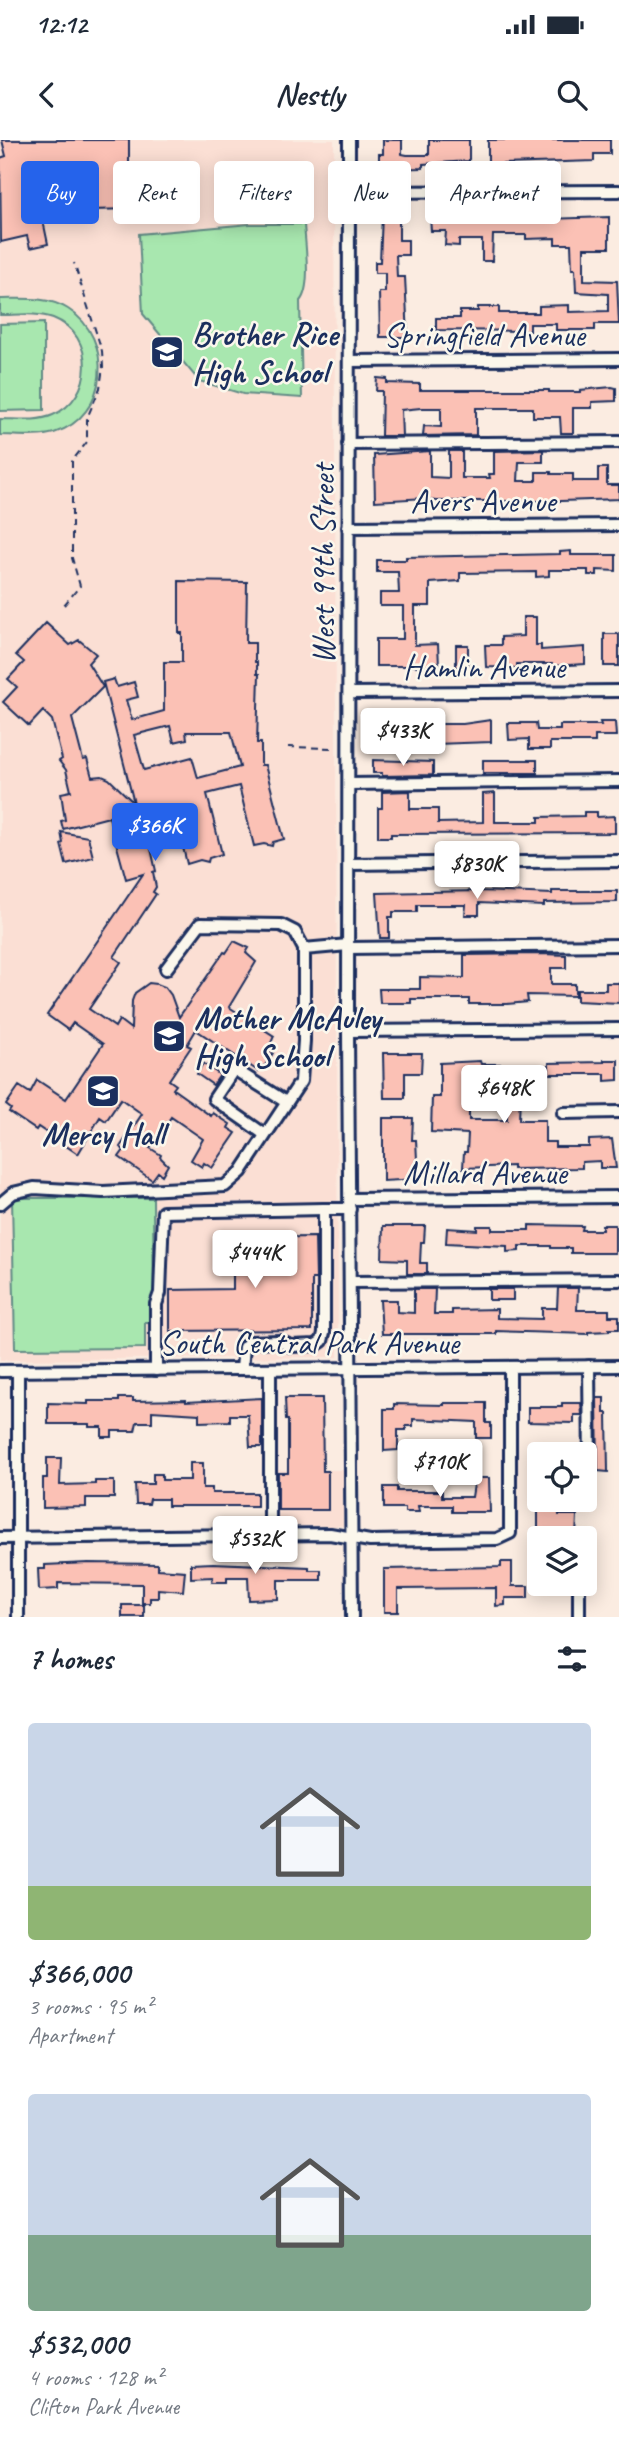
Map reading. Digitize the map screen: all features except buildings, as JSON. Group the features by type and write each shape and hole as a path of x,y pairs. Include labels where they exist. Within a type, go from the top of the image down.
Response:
{"street":[{"name":"West 99th Street","path":"349,140 349,161"},
{"path":"411,192 619,191"},
{"name":"West 99th Street","path":"349,224 348,1031 352,1617"},
{"name":"Springfield Avenue","path":"349,361 619,359"},
{"path":"348,444 619,442"},
{"name":"Avers Avenue","path":"348,527 619,525"},
{"name":"Hamlin Avenue","path":"349,693 619,691"},
{"path":"349,783 619,780"},
{"path":"349,864 619,861"},
{"path":"1,1201 13,1193 34,1188 103,1192 225,1186 241,1172 301,1081 304,949 295,932 281,925 200,924 166,969"},
{"path":"304,949 348,946 619,946"},
{"path":"348,1031 619,1029"},
{"path":"264,1134 214,1099 234,1069 286,1102"},
{"path":"563,1113 619,1112"},
{"name":"Millard Avenue","path":"156,1370 156,1304 160,1293 163,1212 324,1209 351,1204 619,1197"},
{"path":"242,1369 244,1347 249,1342 279,1341 291,1346 316,1345 322,1341 324,1209"},
{"path":"351,1282 619,1280"},
{"path":"589,1366 590,1442"},
{"name":"South Central Park Avenue","path":"0,1371 619,1366"},
{"path":"0,1538 330,1534 370,1541 497,1539 510,1532 510,1367"},
{"path":"270,1369 270,1535"},
{"path":"18,1371 18,1617"},
{"path":"579,1596 579,1617"}],"path":[{"path":"64,605 80,586 72,558 72,461 87,442 87,418 100,388 103,367 102,351 74,263"},
{"path":"288,747 341,748"}],"shaded area":[{"path":"0,140 334,140 334,161 328,161 328,224 334,224 338,1357 0,1360"},
{"path":"270,1470 343,1470 343,1526 270,1527"}],"green space":[{"path":"250,224 304,224 307,276 304,295 300,301 302,398 243,394 199,381 143,314 139,234"},
{"path":"0,299 35,299 60,305 83,322 93,338 99,357 95,394 86,411 72,424 54,433 34,436 0,435 0,419 40,419 67,407 83,381 83,352 77,338 67,326 53,318 27,314 0,315"},
{"path":"44,323 44,410 0,411 0,324"},
{"path":"12,1198 153,1198 154,1322 145,1322 145,1348 15,1349"}],"place":[{"name":"Brother Rice High School","path":"167,352"},
{"name":"Mother McAuley High School","path":"169,1036"},
{"name":"Mercy Hall","path":"103,1091"}]}
